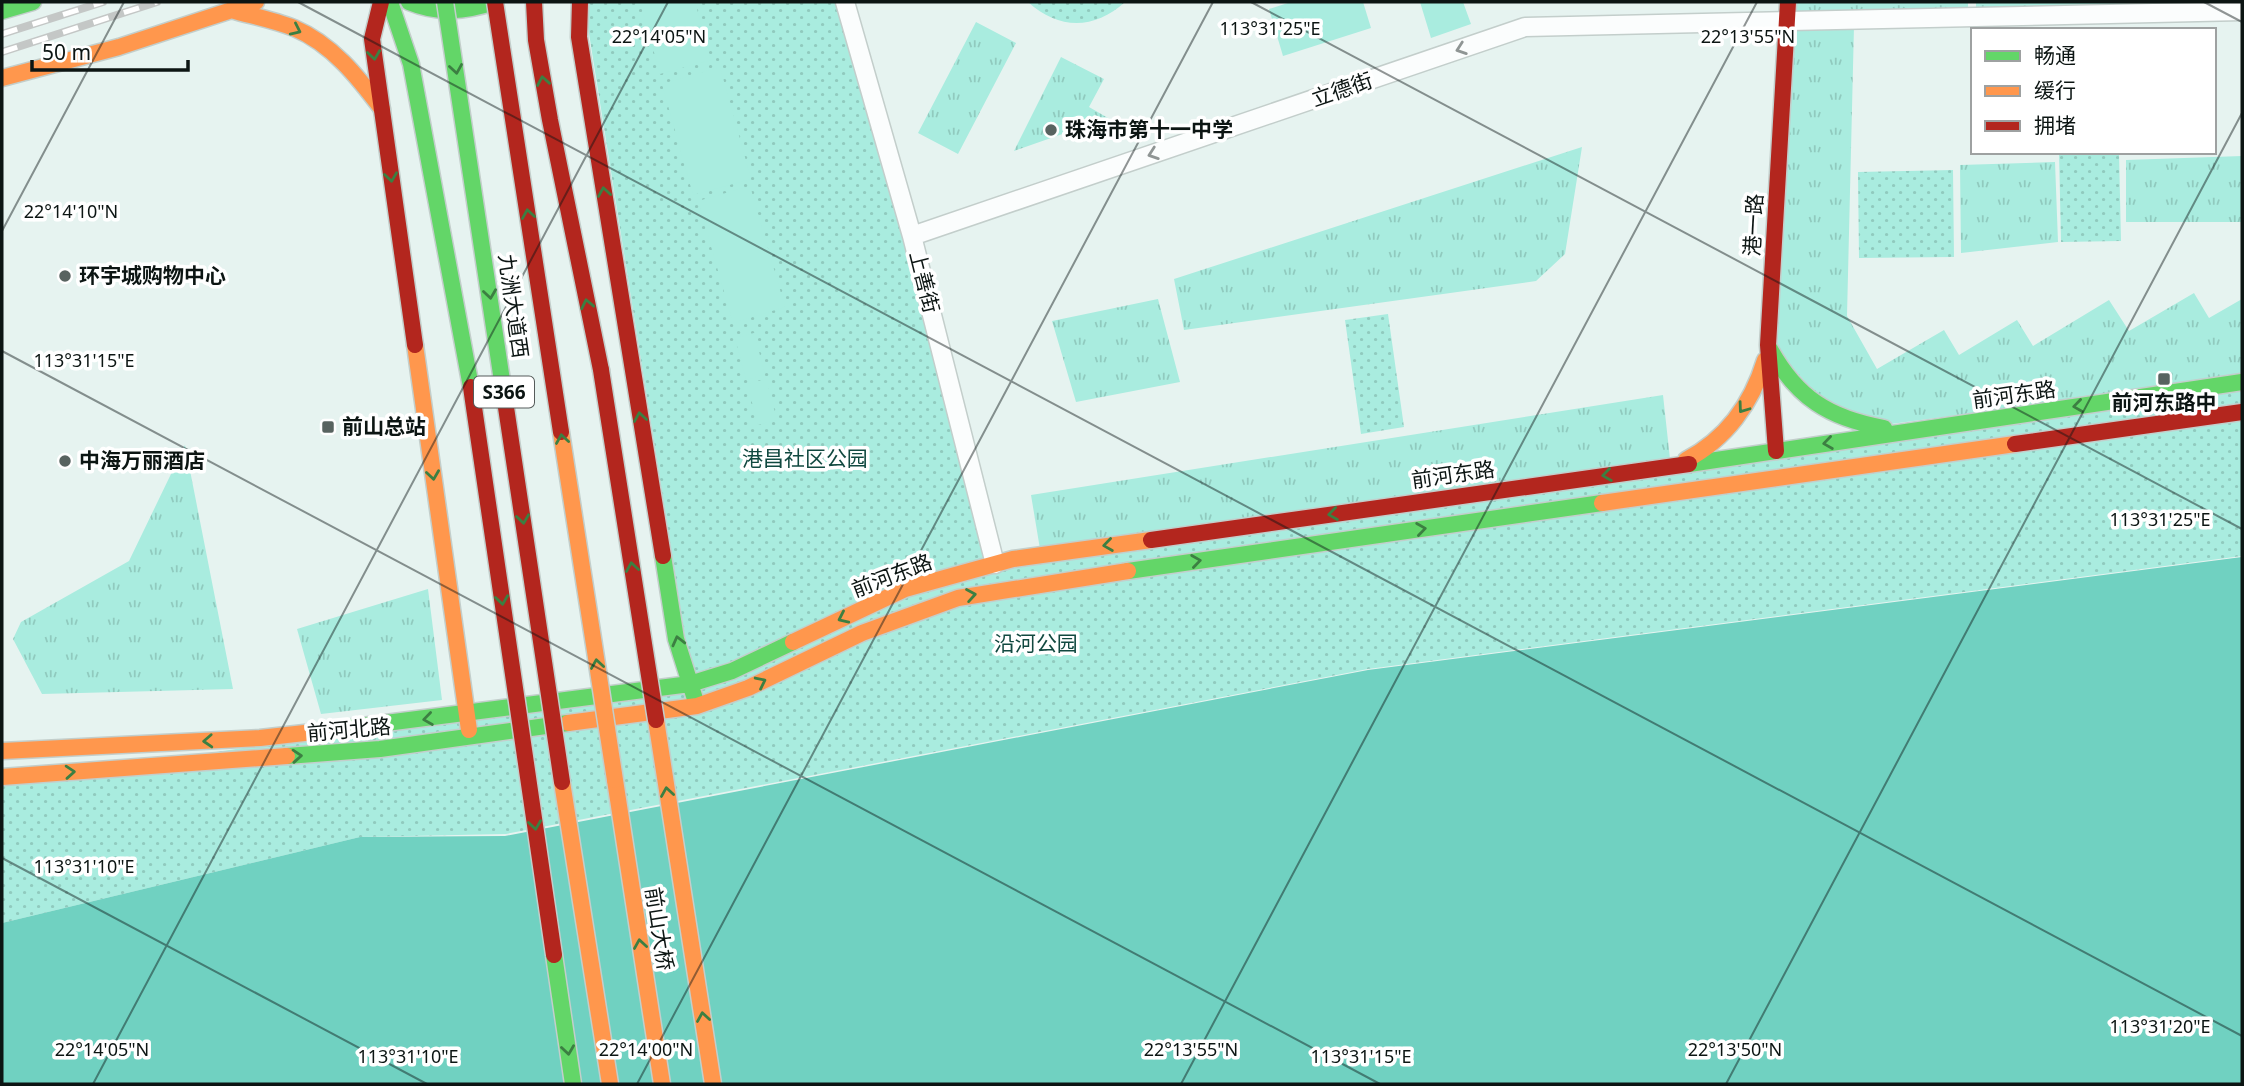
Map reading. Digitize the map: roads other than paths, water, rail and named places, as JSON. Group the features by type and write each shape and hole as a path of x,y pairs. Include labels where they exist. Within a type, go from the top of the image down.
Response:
{"main road":[{"path":"2,11 33,2"},
{"path":"2,78 119,47 256,2"},
{"path":"381,2 372,39 470,737"},
{"path":"390,2 411,64 471,387 573,1084"},
{"path":"409,2 444,11 476,9 495,2"},
{"name":"九洲大道西","path":"445,2 610,1084"},
{"name":"九洲大道西","path":"495,2 615,780"},
{"path":"534,2 536,40 550,120 601,370 713,1084"},
{"path":"580,2 579,37 676,639 697,706"},
{"path":"231,10 297,29 334,53 355,73 382,109"},
{"name":"港一路","path":"1776,451 1768,345 1787,11"},
{"path":"1768,345 1779,369 1800,391 1824,410 1856,424 1889,429 1938,427"},
{"path":"1674,465 1693,457 1729,426 1749,399 1762,373 1768,345"},
{"name":"前河东路","path":"690,684 732,671 905,589 1013,559 2242,382"},
{"name":"前河东路","path":"697,706 748,688 862,633 958,598 1084,577 2242,412"},
{"name":"前河北路","path":"2,751 260,738 690,684"},
{"name":"前河北路","path":"2,777 380,750 697,706"},
{"name":"前山大桥","path":"615,780 662,1084"}],"street":[{"name":"上善街","path":"845,2 912,236 995,564"},
{"name":"立德街","path":"912,236 1525,27 1787,11 2242,10"}],"railway":[{"path":"2,34 103,2"},
{"path":"2,52 157,2"}],"place":[{"name":"珠海市第十一中学","path":"1051,130"},
{"name":"环宇城购物中心","path":"65,276"},
{"name":"前河东路中","path":"2164,379"},
{"name":"前山总站","path":"328,427"},
{"name":"中海万丽酒店","path":"65,461"}],"park label":[{"name":"港昌社区公园","path":"805,459"},
{"name":"沿河公园","path":"1036,644"}]}
